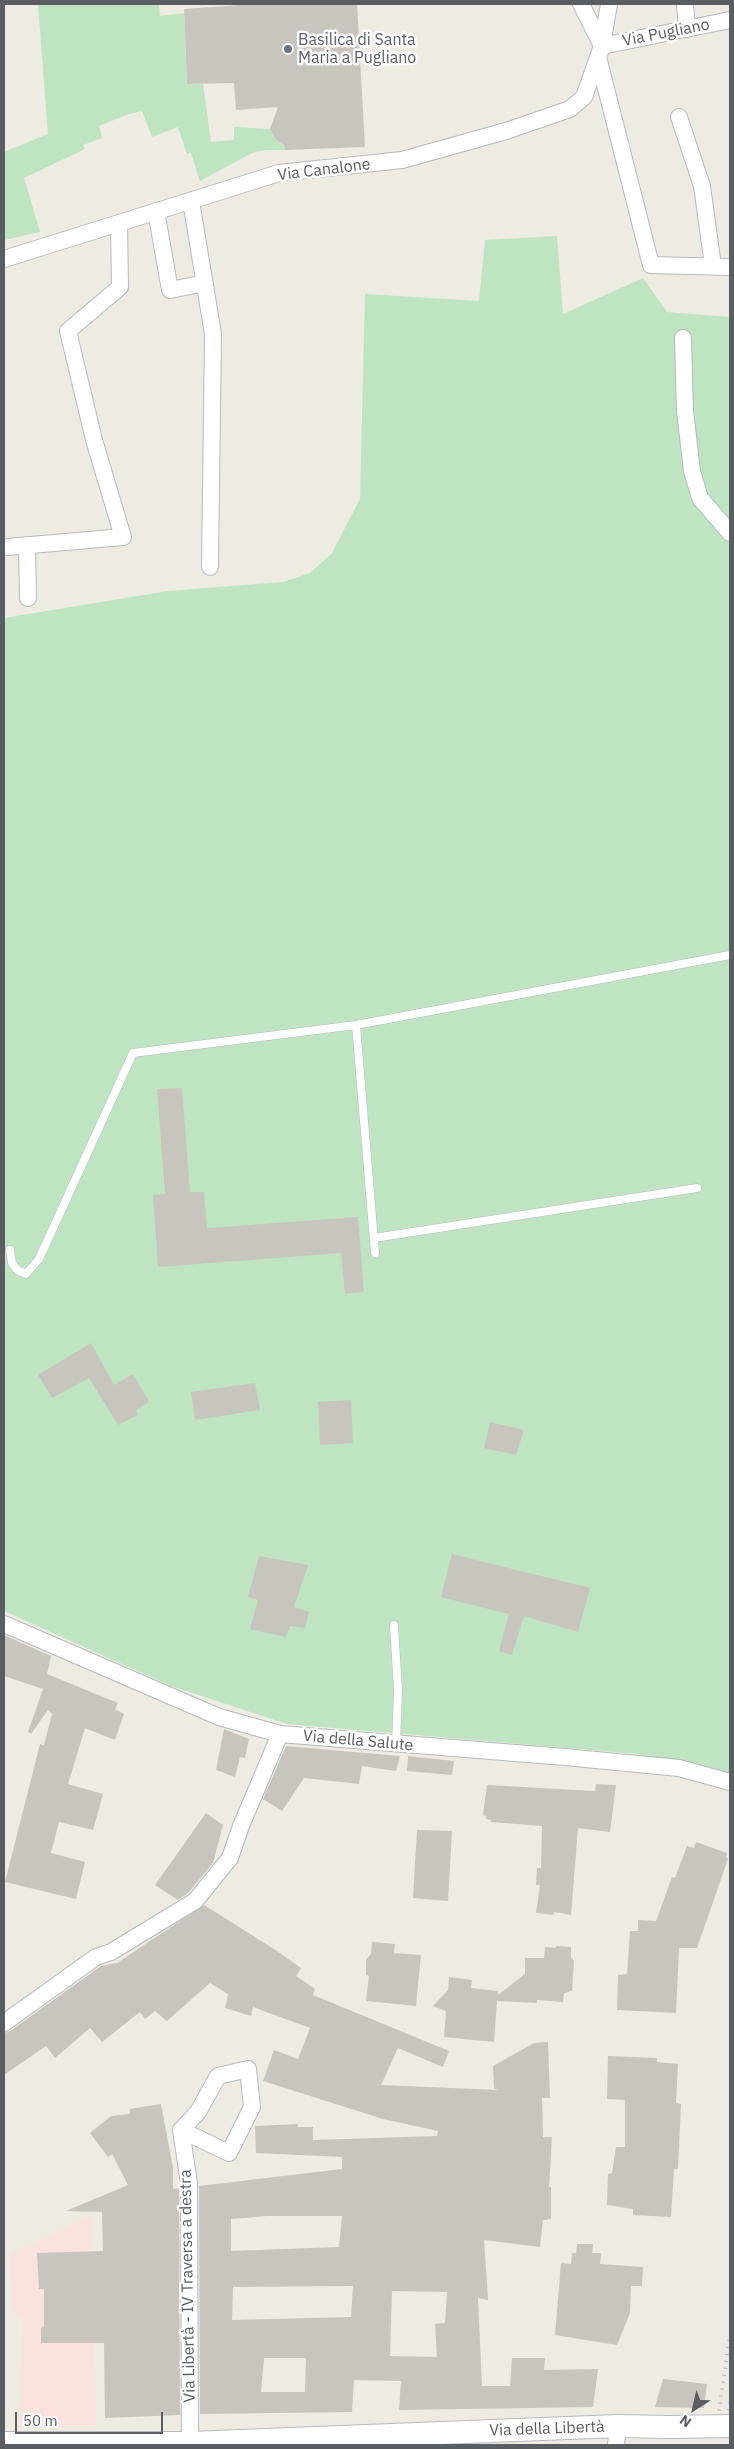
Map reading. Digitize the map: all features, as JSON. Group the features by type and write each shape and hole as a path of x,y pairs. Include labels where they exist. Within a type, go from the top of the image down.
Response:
{"street":[{"path":"581,4 600,51 651,265 730,267"},
{"path":"600,51 609,4"},
{"path":"685,4 687,29"},
{"name":"Via Pugliano","path":"600,51 730,20"},
{"name":"Via Canalone","path":"4,259 279,173 402,160 506,131 570,109 584,97 600,51"},
{"path":"679,117 702,186 713,266"},
{"path":"191,201 213,334 210,567"},
{"path":"156,212 170,290 205,283"},
{"path":"8,547 123,537 94,440 68,331 120,287 119,223"},
{"path":"683,338 685,411 692,471 700,498 730,533"},
{"path":"27,545 28,598"},
{"name":"Via della Salute","path":"4,1624 219,1717 280,1734 679,1768 730,1782"},
{"path":"4,2023 96,1957 111,1952 195,1901 230,1858 241,1826 280,1734"},
{"path":"248,2069 252,2107 229,2153 180,2130 198,2112 218,2076 248,2069"},
{"name":"Via Libertà - IV Traversa a destra","path":"180,2130 189,2183 187,2444"},
{"name":"Via della Libertà","path":"4,2443 187,2444 617,2436 670,2427 730,2426"}],"lane":[{"path":"10,1250 12,1263 17,1270 26,1274 39,1259 133,1054 356,1025 730,955"},
{"path":"356,1025 375,1253"},
{"path":"374,1238 697,1188"},
{"path":"394,1624 398,1690 396,1744"}],"shaded area":[{"path":"91,2215 96,2426 19,2426 23,2317 13,2313 10,2254"}],"green space":[{"path":"38,4 159,4 160,16 184,13 187,84 203,84 211,142 234,140 234,127 270,129 276,140 284,145 285,150 265,150 252,153 200,181 191,153 187,154 178,127 152,137 142,111 126,115 99,126 102,138 83,145 85,149 24,178 40,232 4,240 4,152 48,134"},
{"path":"557,236 563,314 643,278 667,312 730,317 730,1773 638,1754 287,1724 171,1686 4,1611 4,618 168,591 283,582 310,573 332,553 360,499 365,294 479,301 485,240"}],"building":[{"name":"Basilica di Santa Maria a Pugliano","path":"254,4 357,4 365,147 285,150 284,145 276,140 270,129 278,107 236,110 234,83 187,84 184,9"},
{"path":"182,1088 190,1192 204,1192 207,1228 358,1217 364,1292 345,1294 341,1253 158,1267 153,1195 165,1194 157,1089"},
{"path":"91,1343 114,1385 133,1374 149,1402 136,1410 138,1415 118,1425 89,1378 52,1398 38,1375"},
{"path":"255,1383 260,1410 195,1420 191,1392"},
{"path":"351,1400 353,1443 320,1445 318,1402"},
{"path":"490,1422 524,1430 516,1455 484,1448"},
{"path":"452,1554 590,1588 578,1632 524,1616 512,1655 499,1651 509,1614 441,1597"},
{"path":"259,1556 308,1565 294,1607 309,1612 305,1628 290,1626 286,1637 250,1629 258,1600 248,1597"},
{"path":"4,1635 51,1656 47,1674 118,1703 115,1709 124,1714 115,1740 85,1728 68,1784 103,1794 93,1830 59,1822 51,1853 85,1862 76,1899 5,1882 40,1744 44,1745 52,1714 48,1710 31,1734 28,1732 43,1689 4,1676"},
{"path":"224,1729 249,1739 245,1758 240,1757 235,1777 216,1770"},
{"path":"286,1746 400,1756 396,1771 362,1766 359,1784 304,1778 282,1811 263,1799"},
{"path":"408,1756 454,1761 452,1775 407,1771"},
{"path":"596,1784 616,1785 610,1832 578,1828 571,1915 554,1912 554,1915 536,1913 540,1885 536,1885 537,1868 541,1868 542,1826 491,1822 491,1820 486,1819 486,1816 483,1815 487,1785 595,1791"},
{"path":"206,1813 223,1825 213,1863 188,1893 178,1900 155,1885"},
{"path":"417,1830 452,1831 448,1901 413,1898"},
{"path":"696,1842 727,1853 726,1857 728,1859 697,1948 679,1948 676,2013 617,2010 618,1975 627,1974 630,1931 638,1931 638,1920 656,1921 672,1877 675,1878 687,1846 694,1848"},
{"path":"204,1905 301,1968 296,1976 315,1989 313,1995 449,2051 443,2067 398,2048 381,2085 498,2090 494,2088 493,2066 534,2043 548,2042 550,2098 542,2098 543,2137 552,2137 549,2187 551,2187 551,2219 543,2220 540,2247 484,2240 488,2300 478,2298 482,2386 510,2386 512,2358 545,2358 544,2370 598,2369 593,2407 399,2410 401,2381 354,2380 352,2412 200,2414 199,2186 342,2169 342,2157 256,2153 255,2126 298,2124 298,2127 313,2127 313,2140 437,2136 438,2131 383,2119 263,2081 274,2050 298,2059 310,2028 253,2007 251,2016 225,2008 228,1994 210,1983 167,2021 155,2011 145,2019 140,2012 102,2042 90,2028 55,2058 46,2046 4,2075 4,2033 10,2031 101,1966 117,1963","holes":["267,2216 342,2216 339,2247 231,2251 231,2219","353,2286 351,2317 232,2320 233,2287","392,2291 447,2292 445,2323 435,2324 437,2357 390,2356","264,2358 306,2358 305,2392 261,2392"]},
{"path":"372,1942 395,1944 394,1953 421,1955 416,2006 366,2001 369,1976 366,1975 366,1960 371,1954"},
{"path":"556,1946 571,1947 571,1957 574,1961 572,1991 564,1993 563,2002 537,2000 537,2003 497,2001 494,2042 444,2037 446,2011 433,2006 448,1990 449,1977 472,1980 471,1988 498,1991 498,1995 525,1974 525,1958 544,1958 545,1947 556,1948"},
{"path":"608,2056 657,2058 657,2062 678,2064 676,2103 681,2104 678,2169 674,2169 671,2217 633,2215 633,2209 607,2205 608,2174 612,2173 616,2147 625,2147 625,2100 607,2099"},
{"path":"161,2104 173,2168 173,2189 179,2188 180,2415 105,2418 104,2343 41,2343 41,2328 44,2327 44,2289 39,2289 37,2253 103,2251 102,2212 66,2211 128,2185 112,2154 108,2157 90,2133 111,2116 130,2114 130,2109"},
{"path":"577,2244 593,2244 592,2253 601,2253 600,2264 643,2267 642,2286 631,2286 630,2313 617,2345 555,2335 561,2263 571,2264 572,2253 576,2253"},
{"path":"663,2379 707,2384 704,2408 655,2407"}],"railway":[{"path":"714,2445 730,2334"},
{"path":"724,2445 730,2402"}],"place":[{"name":"Basilica di Santa Maria a Pugliano","path":"288,49"}]}
